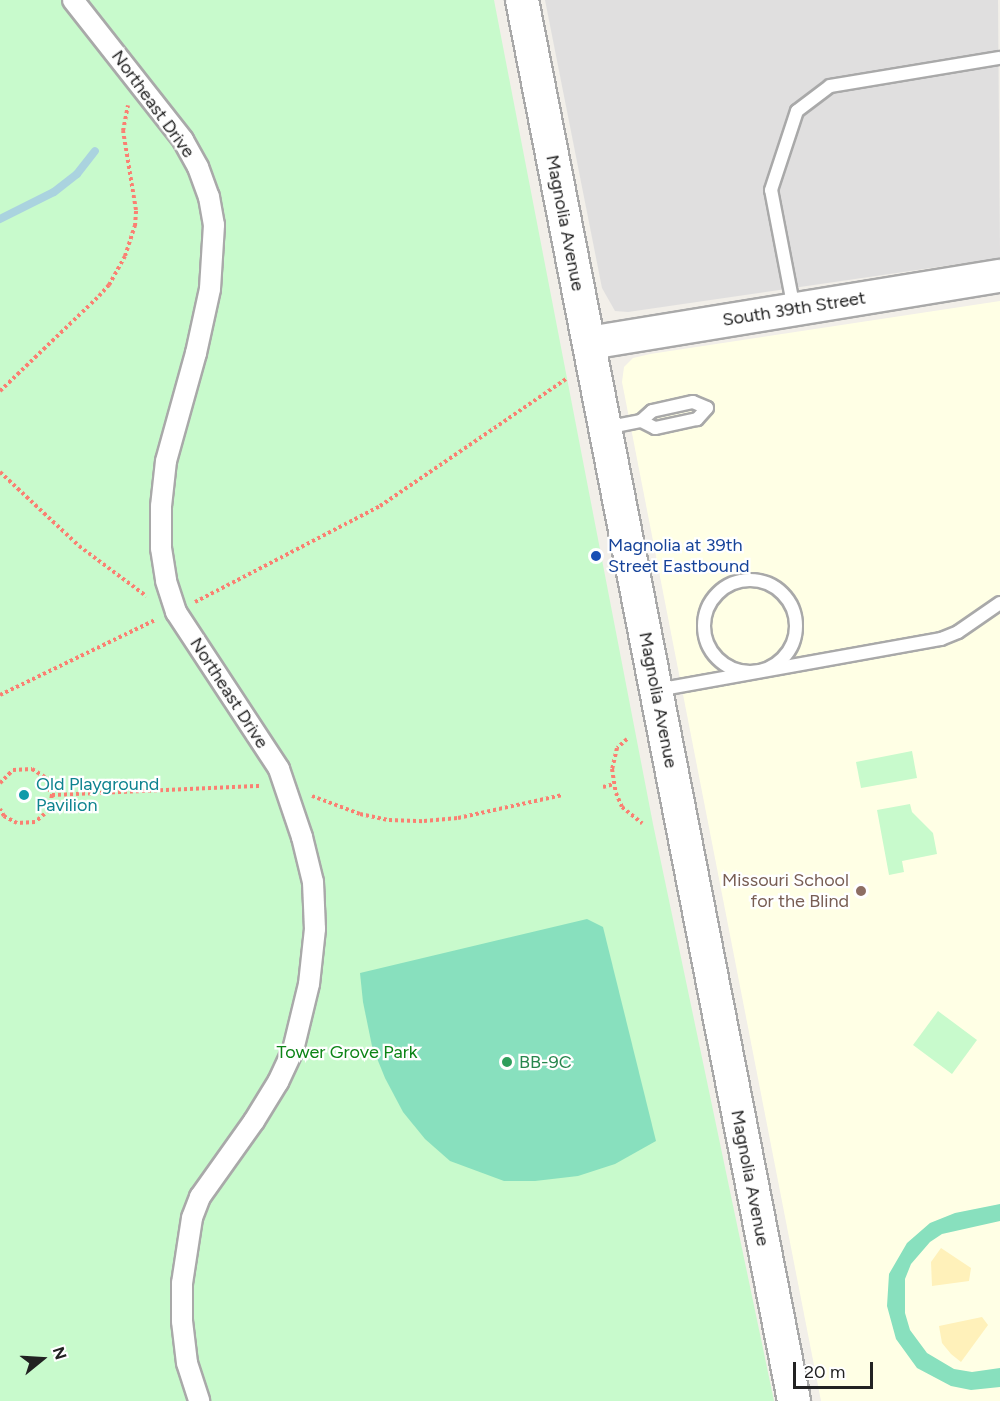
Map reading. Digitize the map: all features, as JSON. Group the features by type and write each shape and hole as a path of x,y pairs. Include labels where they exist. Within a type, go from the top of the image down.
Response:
{"street":[{"name":"Northeast Drive","path":"73,0 183,140 198,167 209,197 214,225 210,289 196,353 166,461 161,506 161,548 166,581 176,612 279,769 302,837 310,871 315,929 309,984 293,1050 278,1082 254,1120 200,1197 192,1218 182,1283 182,1321 187,1363 199,1401"},
{"name":"Magnolia Avenue","path":"522,0 794,1401"},
{"name":"South 39th Street","path":"589,343 1000,276"}],"lane":[{"path":"794,309 771,190 797,111 830,86 1000,58"},
{"path":"605,428 641,421"},
{"path":"740,581 762,582 777,590 788,602 795,617 794,639 785,656 765,670 755,672 735,670 721,662 712,651 705,634 706,613 711,602 721,591 740,581"},
{"path":"656,690 941,639 958,632 1000,603"}],"path":[{"path":"0,391 99,296 109,285 125,256 135,226 135,210 123,131 125,114 141,84"},
{"path":"0,695 140,625 176,612 380,506 566,379"},
{"path":"0,471 79,546 138,592 176,612"},
{"path":"627,739 617,748 612,769 614,784 622,807 642,823"},
{"path":"0,783 2,775 18,768 36,770 49,783 52,801 43,817 27,824 9,819 0,809"},
{"path":"603,787 614,784"}],"shaded area":[{"path":"545,0 998,0 1000,258 628,312 615,311 602,288"},
{"name":"Missouri School for the Blind","path":"1000,301 1000,1401 821,1401 622,382 624,367 633,358 650,354"}],"sand":[{"path":"941,1248 971,1268 969,1281 932,1286 931,1262"},
{"path":"982,1317 988,1325 961,1362 942,1343 939,1326"}],"green space":[{"name":"Tower Grove Park","path":"0,0 494,0 653,824 774,1401 0,1401"},
{"path":"912,751 917,778 861,788 856,762"},
{"path":"910,804 912,812 933,833 937,854 902,861 904,872 889,875 877,810"},
{"name":"BB-9C","path":"587,919 603,927 656,1141 615,1164 578,1176 535,1181 504,1181 450,1161 425,1139 403,1112 385,1078 372,1046 360,973"},
{"path":"938,1011 977,1040 952,1074 913,1045"},
{"path":"1000,1204 1000,1221 942,1234 930,1242 911,1264 905,1279 905,1313 910,1330 927,1353 954,1369 972,1372 1000,1368 1000,1387 971,1390 951,1386 917,1368 896,1339 887,1306 889,1274 907,1243 930,1223 955,1213"}],"waterway":[{"path":"0,219 54,192 77,174 95,151"}],"place":[{"name":"Magnolia at 39th Street Eastbound","path":"596,556"},
{"name":"Old Playground Pavilion","path":"24,795"},
{"name":"Missouri School for the Blind","path":"861,891"},
{"name":"BB-9C","path":"507,1062"}]}
